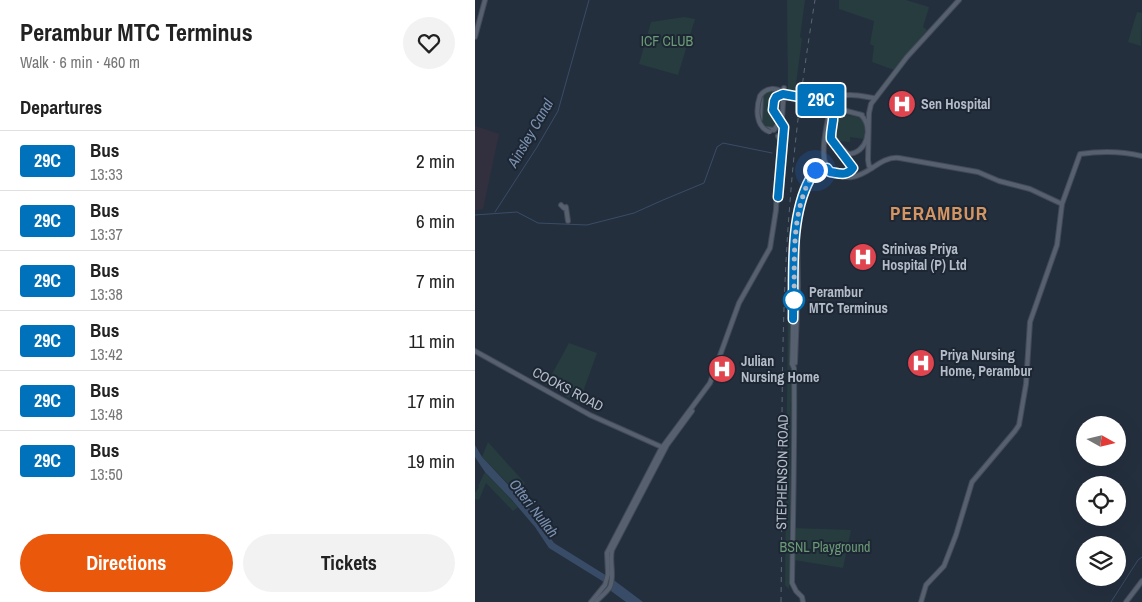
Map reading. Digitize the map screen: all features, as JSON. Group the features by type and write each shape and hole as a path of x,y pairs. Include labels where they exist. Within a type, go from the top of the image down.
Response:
{"main road":[{"path":"475,30 484,0"},
{"path":"475,37 484,0"},
{"path":"872,168 868,165 869,113 874,98 957,0"},
{"path":"778,195 781,137 761,127 758,119 759,98 765,90 774,88 787,94 823,98 833,104 836,111 833,135 835,140 848,154 853,154 864,146 867,132 866,122 861,115"},
{"path":"771,132 783,119 784,88"},
{"path":"785,123 778,130 771,132 760,122 761,99 764,93 771,90 783,94 825,101 829,104 834,112 831,139 853,167 853,170 844,174 828,169"},
{"path":"596,602 607,586 610,574 607,553 663,448 710,383 737,310 771,248 784,127 772,106 776,97 783,94"},
{"path":"827,103 832,98 848,95 874,98"},
{"path":"832,98 823,149 828,169 832,174 852,177 893,157 972,171 1030,189 1062,204"},
{"path":"831,107 861,115 869,113"},
{"path":"828,169 825,149 831,117 838,109"},
{"path":"921,602 926,586 944,566 956,535 972,482 1019,425 1026,384 1030,322 1057,245 1062,204 1080,154 1124,152 1142,156"},
{"name":"STEPHENSON ROAD","path":"803,602 802,596 796,591 792,582 794,368 798,286 797,227 805,182 815,170 828,169"},
{"path":"561,205 564,208 566,207 568,221"},
{"name":"COOKS ROAD","path":"475,351 590,415 663,448"},
{"path":"1127,602 1142,583"},
{"path":"591,602 607,586"}],"shaded area":[{"path":"475,126 499,134 483,209 475,210"}],"green space":[{"path":"787,0 805,0 795,91 788,90"},
{"path":"839,0 906,0 929,7 923,27 927,30 894,70 872,62 874,46 870,44 874,21 839,9"},
{"path":"1137,12 1142,13 1141,46 1128,42"},
{"name":"ICF CLUB","path":"684,17 695,19 678,75 639,64 651,22"},
{"path":"774,91 782,95 780,118 775,128 768,128 762,122 763,95"},
{"path":"836,113 862,118 864,122 864,139 850,137 850,142 837,141 835,132"},
{"path":"788,305 792,305 789,589 785,585"},
{"path":"569,343 597,353 579,403 546,385"},
{"path":"488,442 525,483 516,492 482,457"},
{"path":"485,472 518,507 513,511 486,483 479,500 475,499 475,493"},
{"name":"BSNL Playground","path":"794,528 851,530 843,568 794,560"}],"water":[{"path":"475,445 482,457 527,505 554,543 615,581 643,602 626,602 611,591 612,587 549,548 535,527 485,472 475,457"}],"waterway":[{"name":"Ainsley Canal","path":"495,212 558,111 589,0"},
{"path":"475,215 517,212 538,223 587,225 634,213 704,183 717,147 723,143 772,153"},
{"path":"1111,602 1138,560 1142,557"}],"railway":[{"path":"781,602 784,302 797,126 815,0"}],"bus line":[{"name":"29C","path":"778,197 784,127 773,110 772,106 776,97 783,94 827,102 834,112 831,139 853,167 853,170 844,174 830,172 827,168 817,169 807,184 795,233 793,319"}],"place":[{"name":"Sen Hospital","path":"902,104"},
{"name":"Srinivas Priya Hospital (P) Ltd","path":"863,257"},
{"name":"Perambur MTC Terminus","path":"794,300"},
{"name":"Priya Nursing Home, Perambur","path":"921,363"},
{"name":"Julian Nursing Home","path":"722,369"}],"district":[{"name":"PERAMBUR","path":"939,213"}],"route":[{"path":"794,300 794,302 795,233 803,194 815,170"}],"water label":[{"name":"Otteri Nullah","path":"534,508"}]}
